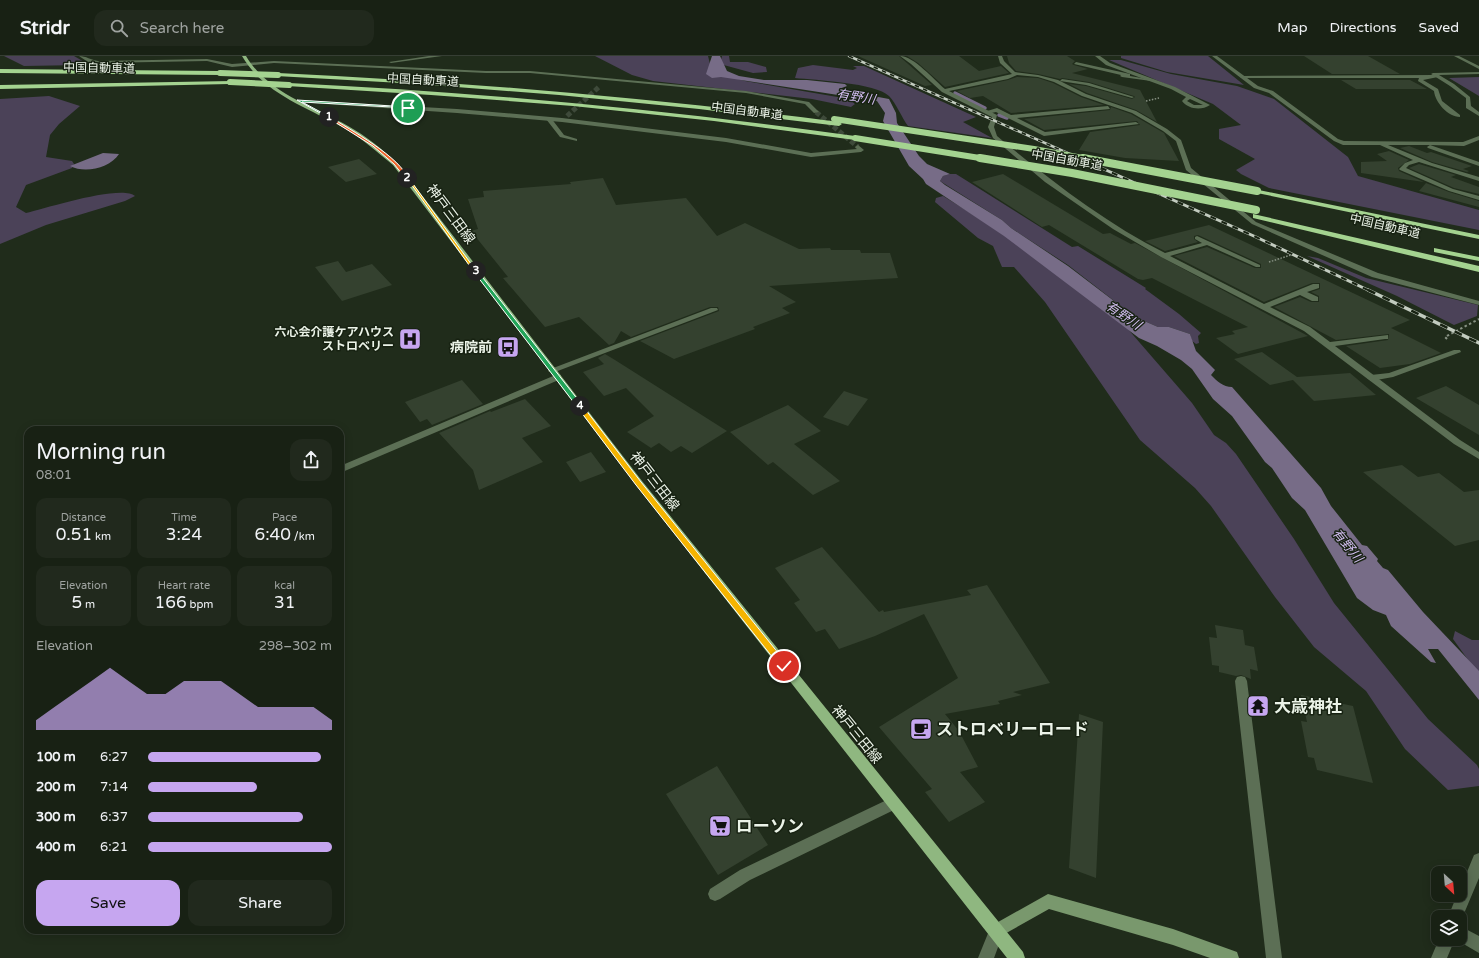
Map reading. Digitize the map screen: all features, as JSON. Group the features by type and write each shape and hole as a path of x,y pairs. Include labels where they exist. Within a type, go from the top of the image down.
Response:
{"highway":[{"name":"中国自動車道","path":"0,71 220,73 405,81 608,96 713,107 837,122 1049,157 1258,194 1479,243"},
{"name":"中国自動車道","path":"36,79 230,82 392,90 518,98 657,112 855,138 1072,173 1479,260"},
{"path":"0,87 230,82"},
{"path":"392,90 586,108 860,145 1032,172 1256,213 1479,269"},
{"path":"1258,194 1479,237"}],"main road":[{"path":"244,56 247,66"},
{"name":"神戸三田線","path":"247,66 263,81 363,137 395,164 639,484 1017,958"}],"street":[{"path":"81,56 90,61 98,62 207,60 215,63 247,66 274,62 367,65 486,72 530,72 746,92 807,104 816,112"},
{"path":"367,65 440,56"},
{"path":"902,56 913,63 944,91 995,116 991,127 995,137 1047,181 1115,228 1163,256 1307,329 1457,442 1479,456"},
{"path":"1000,56 1002,62 1014,72 1087,84 1132,96"},
{"path":"1097,56 1108,64 1189,96"},
{"path":"1214,56 1256,87 1271,92 1336,140 1343,143 1464,144 1479,138"},
{"path":"1456,56 1479,68"},
{"path":"1076,63 1128,76"},
{"path":"944,91 1008,78 1015,75 1014,72"},
{"path":"1436,76 1433,74 1479,73"},
{"path":"1110,74 1151,80"},
{"path":"1242,77 1436,76 1452,85 1468,98 1468,107 1479,114"},
{"path":"1422,77 1420,80 1436,90 1436,94 1445,108 1458,116"},
{"path":"600,86 608,79"},
{"path":"1050,79 1084,95 1139,115 1165,130 1178,140 1188,168 1254,223 1375,275 1479,303"},
{"path":"298,101 457,111 562,120 726,140 811,156 862,150 860,145"},
{"path":"1010,117 1108,108"},
{"path":"987,112 997,110 1044,134 1136,124"},
{"path":"562,120 567,116"},
{"path":"549,119 562,136 575,140"},
{"path":"1379,143 1417,161 1448,172 1479,179"},
{"path":"1422,144 1479,164"},
{"path":"1417,161 1406,164 1402,169 1451,190 1479,198"},
{"path":"1197,238 1258,266"},
{"path":"1163,256 1208,243"},
{"path":"1264,307 1316,286"},
{"path":"1300,292 1315,299"},
{"path":"344,468 555,374 714,310"},
{"path":"1327,345 1386,337"},
{"path":"1371,378 1390,375 1457,352"},
{"path":"1241,681 1274,958"},
{"path":"715,894 745,875 894,803"},
{"path":"1459,910 1479,860"},
{"path":"986,958 996,931 1048,901 1173,937 1231,958"},
{"path":"1467,938 1479,945"},
{"path":"1440,958 1444,946"}],"path":[{"path":"1117,106 1128,101 1189,96"},
{"path":"1258,266 1310,248"},
{"path":"1457,352 1445,336 1479,319"}],"shaded area":[{"path":"4,56 74,56 86,63 81,65 24,66"},
{"path":"595,56 708,56 712,72 745,81 849,99 855,104 851,107 812,99 653,81 632,75"},
{"path":"722,56 729,56 730,62 748,62 766,67 767,72 753,73 720,64"},
{"path":"1121,56 1208,56 1244,85 1167,72 1121,58"},
{"path":"1109,60 1121,60 1171,74 1237,86 1274,99 1348,157 1358,176 1479,210 1479,230 1269,188 1236,170 1255,159 1219,139 1219,129 1241,125 1213,104"},
{"path":"813,65 853,70 857,68 853,66 864,66 976,117 963,122 992,138 908,126 892,99 882,92 859,85 795,78 798,68"},
{"path":"1479,77 1479,96 1449,78"},
{"path":"49,96 80,106 59,124 50,135 46,157 72,161 74,164 72,168 26,185 16,207 26,213 66,202 100,195 127,193 135,196 125,201 46,225 0,244 0,99"},
{"path":"956,174 1072,247 1078,246 1146,288 1145,289 1179,314 1201,333 1198,336 1199,343 1196,344 1192,341 1190,334 1169,327 1158,327 1135,317 1068,265 1011,228 1002,220 940,181 943,176"},
{"path":"943,196 1003,233 1127,328 1192,403 1214,435 1226,443 1236,454 1294,539 1334,603 1428,719 1477,765 1479,769 1479,786 1448,790 1405,749 1366,691 1314,647 1275,597 1211,506 1195,488 1140,440 1045,302 1014,267 1002,267 993,246 978,238 935,202 936,198"},
{"path":"1307,256 1318,258 1366,278 1478,305 1477,316 1454,325 1397,296"},
{"path":"1455,631 1472,640 1479,640 1479,675 1453,639"}],"water":[{"name":"有野川","path":"712,56 720,56 727,71 739,76 764,80 807,80 845,84 847,86 839,89 889,99 896,113 897,123 919,156 927,164 950,174 943,176 940,181 945,185 1002,220 1011,228 1068,266 1135,317 1158,327 1169,327 1190,334 1196,351 1215,370 1211,375 1223,385 1232,387 1321,488 1331,506 1362,545 1367,546 1378,559 1377,561 1383,568 1388,570 1423,612 1479,671 1479,700 1438,649 1428,649 1436,663 1431,662 1391,626 1386,615 1373,610 1357,598 1305,510 1292,498 1272,468 1265,462 1232,416 1213,399 1192,369 1181,360 1157,346 1139,338 1004,236 926,184 923,179 909,166 883,121 885,113 877,101 721,77 712,78 706,74"},
{"path":"103,153 119,154 110,163 97,168 83,169 70,166"}],"building":[{"path":"858,56 899,56 932,85 925,86"},
{"path":"907,56 959,56 979,71 1001,66 1009,73 945,87 918,63"},
{"path":"1007,56 1067,56 1075,61 1072,64 1088,69 1072,73 1140,90 1157,122 1136,110 1087,93 1069,84 1086,86 1132,99 1135,97 1134,96 1089,82 1062,78 1060,79 1016,71 1009,63"},
{"path":"1304,56 1368,56 1400,74 1332,74"},
{"path":"1017,77 1038,78 1053,83 1081,97 1104,105 1011,113 983,96 970,98 957,91"},
{"path":"1341,80 1410,80 1427,89 1356,89"},
{"path":"1111,107 1131,114 1164,133 1179,161 1125,158 1079,150 1090,132 1140,125 1137,121 1044,130 1024,119 1110,110"},
{"path":"1409,146 1427,153 1431,152 1472,166 1463,169 1469,171 1467,172 1432,162 1400,148"},
{"path":"1389,151 1409,160 1398,168 1399,171 1424,182 1361,173 1361,162 1387,161 1377,154"},
{"path":"359,159 377,174 346,182 328,167"},
{"path":"1419,164 1456,175 1451,177 1479,187 1479,194 1454,188 1409,168"},
{"path":"1003,174 1103,234 1110,233 1131,244 1135,243 1308,336 1238,354 1216,338 1235,334 1232,331 1248,327 1152,278 1143,280 1138,279 1049,225 1042,227 972,182"},
{"path":"603,178 616,205 686,198 717,236 745,223 799,249 830,248 831,250 860,250 861,253 890,253 898,278 769,286 796,302 782,308 790,313 753,327 755,329 674,359 640,341 719,311 718,307 710,307 631,337 621,331 614,343 609,345 579,317 545,327 503,278 508,277 471,231 478,229 468,199 484,197 483,191 571,184 570,182"},
{"path":"1426,183 1479,201 1479,207 1419,191"},
{"path":"1209,225 1410,320 1391,328 1441,353 1410,364 1380,368 1346,346 1388,340 1389,334 1336,340 1274,307 1300,297 1311,302 1319,302 1319,296 1311,292 1320,289 1320,283 1312,283 1264,302 1174,256 1207,247 1255,268 1261,268 1261,264 1198,235 1194,236 1194,239 1198,242 1165,251 1145,241"},
{"path":"338,261 346,272 372,264 392,285 342,301 315,267"},
{"path":"1262,352 1297,377 1350,373 1376,395 1314,401 1293,380 1270,385 1234,359"},
{"path":"605,354 727,431 692,453 681,446 671,452 659,443 651,448 627,432 654,416 626,388 604,396 583,372 604,364 598,358"},
{"path":"462,380 483,404 432,425 427,419 420,422 405,402"},
{"path":"1446,386 1479,405 1479,435 1416,398"},
{"path":"844,391 868,399 848,426 823,417"},
{"path":"525,399 551,426 522,438 543,462 479,490 473,470 439,433 490,411 491,412"},
{"path":"788,405 821,431 794,444 840,481 813,495 773,462 768,465 730,432"},
{"path":"591,452 606,472 580,482 566,462"},
{"path":"1402,465 1418,477 1439,473 1464,492 1479,490 1479,540 1455,546 1363,472"},
{"path":"822,547 879,612 883,610 884,612 971,595 967,590 987,585 1050,683 1013,692 1022,695 998,701 1000,704 945,714 959,731 978,767 960,772 985,802 949,822 925,792 932,789 879,727 958,678 924,614 875,636 839,649 825,629 816,632 794,603 800,600 775,568"},
{"path":"1215,625 1243,630 1245,645 1254,647 1258,671 1250,669 1251,679 1241,675 1236,676 1219,672 1219,666 1212,665 1209,637 1217,638"},
{"path":"1301,695 1353,706 1373,783 1317,770 1314,758 1308,757 1301,721 1307,722"},
{"path":"1079,714 1103,722 1096,878 1069,868"},
{"path":"717,766 768,845 718,875 666,794"}],"waterway":[{"path":"955,93 985,108"},
{"path":"999,115 1007,118"}],"tunnel":[{"path":"567,116 600,86"},
{"path":"816,112 858,147"}],"railway":[{"path":"849,56 1081,159"},
{"path":"1079,158 1256,237 1370,291"},
{"path":"1368,290 1479,343"}],"place":[{"name":"六心会介護ケアハウス ストロベリー","path":"410,339"},
{"name":"病院前","path":"508,347"},
{"name":"大歳神社","path":"1258,706"},
{"name":"ストロベリーロード","path":"921,729"},
{"name":"ローソン","path":"720,826"}],"route":[{"path":"408,108 298,101 363,137 395,164 639,484 784,666"}]}
